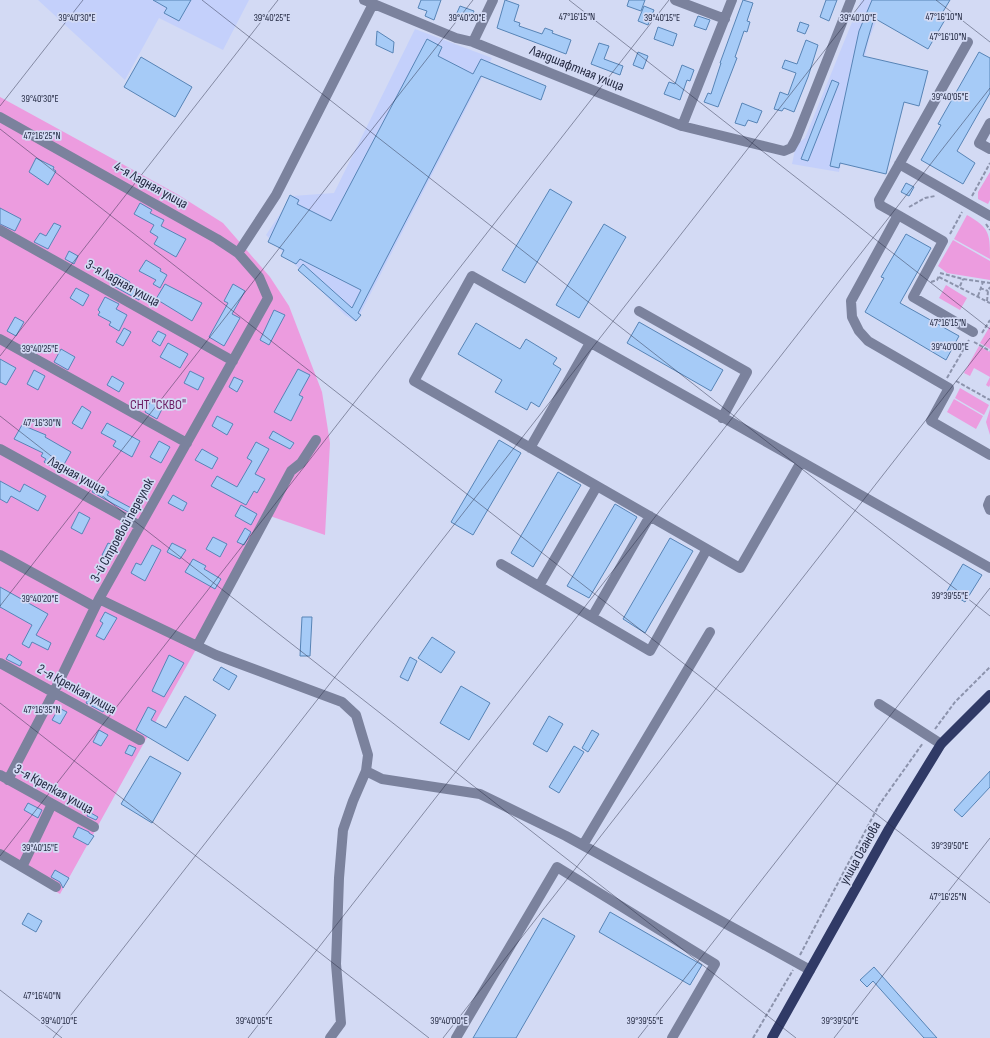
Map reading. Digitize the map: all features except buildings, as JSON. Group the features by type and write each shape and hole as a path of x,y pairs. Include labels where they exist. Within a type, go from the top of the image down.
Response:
{"main road":[{"name":"улица Оганова","path":"772,1038 889,829 941,744 990,695"}],"street":[{"path":"473,42 494,0"},
{"path":"675,0 725,19"},
{"path":"682,126 732,0"},
{"name":"Ландшафтная улица","path":"374,2 456,38 473,42 682,126 784,151 792,148 796,139 851,0"},
{"path":"238,253 276,195 374,2"},
{"path":"968,42 899,164 879,203 943,241 913,297 971,336"},
{"name":"4-я Ладная улица","path":"0,117 217,239 238,253 259,277 268,298"},
{"path":"990,123 979,143 990,150"},
{"path":"899,164 990,216"},
{"path":"898,215 854,293 851,301 852,317 858,331 868,341 946,380 949,390 932,422 990,455"},
{"name":"3-я Ладная улица","path":"0,230 233,361"},
{"path":"801,462 740,568 414,381 472,276 990,568"},
{"name":"3-й Строевой переулок","path":"4,777 54,692 97,603 268,298"},
{"path":"639,311 747,372 722,418"},
{"path":"0,339 187,442"},
{"path":"530,448 590,343"},
{"path":"197,646 291,471 301,463 316,440"},
{"name":"Ладная улица","path":"0,449 140,526"},
{"path":"539,586 597,486"},
{"path":"990,500 988,505 990,510"},
{"path":"592,617 650,516"},
{"path":"501,564 650,651 707,549"},
{"path":"0,555 97,603 216,655 342,702 356,715 368,755 366,770 343,830 338,878 336,964 341,1022 335,1033 330,1038"},
{"path":"583,845 710,632"},
{"name":"2-я Крепкая улица","path":"0,663 140,740"},
{"path":"879,704 941,744"},
{"path":"366,770 382,779 480,794 583,845 810,970"},
{"name":"3-я Крепкая улица","path":"4,777 94,828"},
{"path":"22,867 52,804"},
{"path":"0,854 56,887"},
{"path":"456,1038 557,868 715,964 672,1038"}],"path":[{"path":"970,199 990,163"},
{"path":"909,207 925,198 938,196"},
{"path":"943,241 947,239 964,209"},
{"path":"989,302 939,275 990,283"},
{"path":"960,286 964,279"},
{"path":"978,296 983,282"},
{"path":"989,302 988,291 990,287"},
{"path":"980,288 988,291"},
{"path":"990,351 971,336 946,380 990,400"},
{"path":"753,1038 797,962 879,805 955,702 990,667"}],"shaded area":[{"path":"38,0 249,0 223,50 159,18 125,80"},
{"path":"861,0 885,0 869,39 839,172 792,164 796,145 805,138"},
{"path":"415,29 492,58 356,322 345,315 266,235 292,196 334,193"}],"green space":[{"name":"СНТ \"СКВО\"","path":"0,97 177,194 223,223 270,277 289,306 322,392 330,443 325,535 270,516 60,894 0,859"},
{"path":"990,172 990,200 988,204 978,199 978,192"},
{"path":"967,215 980,224 987,232 990,243 990,259 954,239"},
{"path":"953,240 990,261 990,280 947,273 938,266"},
{"path":"946,285 967,298 960,310 939,298"},
{"path":"990,326 990,349 980,343"},
{"path":"979,346 990,352 990,377 974,368 970,376 964,373"},
{"path":"990,377 990,385 989,387 986,385"},
{"path":"960,388 989,405 984,415 955,398"},
{"path":"954,399 983,416 976,429 947,412"},
{"path":"990,409 990,435 986,422"}]}
